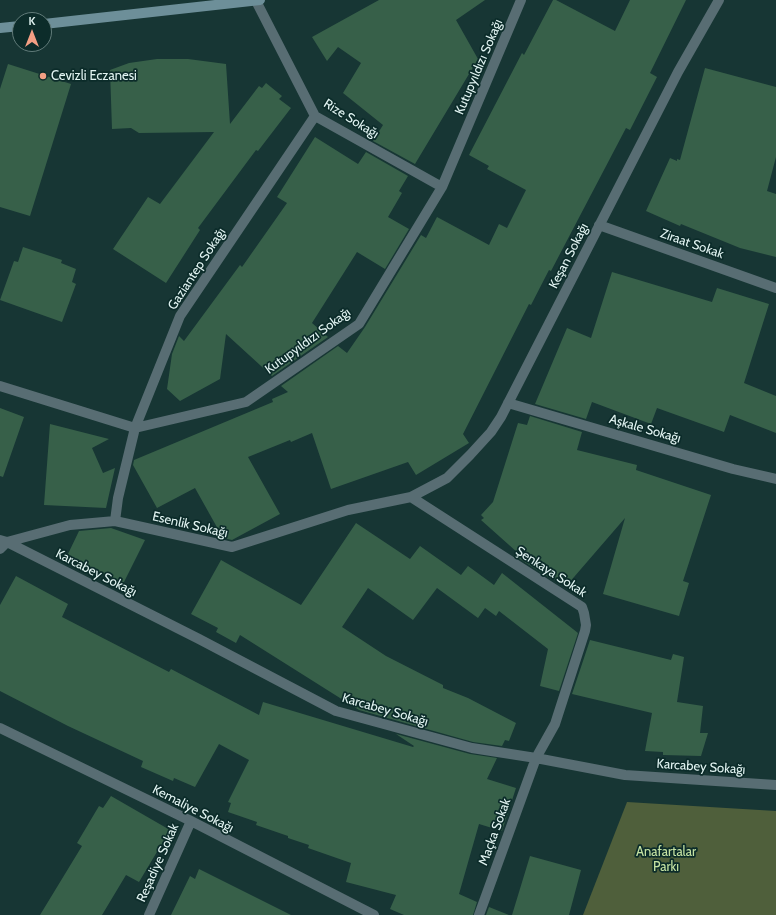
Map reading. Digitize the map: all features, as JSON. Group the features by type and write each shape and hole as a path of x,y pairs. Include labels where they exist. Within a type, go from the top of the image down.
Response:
{"street":[{"name":"Kutupyıldızı Sokağı","path":"134,428 246,402 359,324 442,187 520,0"},
{"name":"Keşan Sokağı","path":"411,497 447,478 491,432 501,417 678,72 719,0"},
{"name":"Rize Sokağı","path":"258,1 315,116 442,187"},
{"path":"52,23 258,1"},
{"path":"0,28 12,27"},
{"name":"Gaziantep Sokağı","path":"115,521 118,498 134,428 180,316 315,116"},
{"name":"Ziraat Sokak","path":"599,225 776,288"},
{"path":"0,386 134,428"},
{"name":"Aşkale Sokağı","path":"508,403 733,469 776,479"},
{"name":"Esenlik Sokağı","path":"2,544 70,526 115,521 232,547 348,510 411,497"},
{"name":"Şenkaya Sokak","path":"411,497 582,607 586,625 585,631 555,724 536,758"},
{"name":"Karcabey Sokağı","path":"2,544 336,711 472,748 536,758 625,775 776,786"},
{"name":"Kemaliye Sokağı","path":"0,728 191,821 374,915"},
{"name":"Maçka Sokak","path":"479,915 536,758"},
{"name":"Reşadiye Sokak","path":"149,915 191,821"}],"green space":[{"name":"Anafartalar Parkı","path":"627,802 776,811 776,915 583,915"}],"building":[{"path":"379,0 485,0 456,20 478,59 415,164 373,141 383,125 343,93 361,63 338,47 327,61 312,37"},
{"path":"553,0 556,0 615,31 630,0 686,0 650,73 657,77 630,130 626,128 551,271 549,270 531,305 529,304 463,434 469,443 416,475 408,462 331,489 312,433 248,457 280,514 232,540 223,538 195,488 157,508 133,465 134,460 273,402 272,399 288,392 281,386 338,346 347,353 365,327 421,235 426,238 437,217 489,245 499,224 507,228 526,190 487,169 489,166 469,155 522,53 524,55"},
{"path":"157,59 188,59 226,64 230,124 259,86 262,88 266,83 282,96 279,99 291,108 258,151 256,150 198,228 200,230 166,283 113,249 148,197 160,204 214,132 139,133 131,128 112,129 110,70 129,63"},
{"path":"8,64 71,84 30,216 0,207 0,89"},
{"path":"705,68 776,87 776,157 767,191 776,194 776,257 740,248 681,224 680,226 646,211 670,158 677,161 677,159 680,160"},
{"path":"315,137 358,164 366,152 408,176 399,191 402,193 388,217 409,229 385,269 357,252 312,323 328,337 272,376 226,334 220,379 180,401 167,389 172,354 179,336 184,341 240,265 242,267 287,203 277,197"},
{"path":"23,247 62,260 61,263 76,269 72,282 76,284 62,322 0,300 14,261 18,262"},
{"path":"612,272 712,302 717,288 769,304 744,383 776,396 776,433 730,415 724,432 657,408 651,424 592,402 586,419 535,404 567,328 591,338"},
{"path":"0,408 24,417 3,477 0,476"},
{"path":"530,416 582,432 577,450 637,465 636,470 711,495 683,581 689,583 679,616 603,594 625,518 568,584 550,578 515,556 518,553 481,520 484,518 481,515 493,502 518,423 527,425"},
{"path":"50,424 109,439 92,448 103,473 115,468 106,508 44,505"},
{"path":"356,523 410,559 420,546 461,575 468,566 494,585 502,573 578,633 559,691 540,686 548,649 499,611 496,616 485,608 478,618 437,588 413,620 368,588 342,627 386,656 443,685 443,688 468,698 516,723 509,741 505,740 502,746 473,742 359,710 240,635 236,643 216,632 218,628 191,614 221,560 301,605"},
{"path":"111,528 145,540 123,584 67,556 79,531"},
{"path":"16,576 68,604 62,617 169,672 171,669 259,715 263,702 413,747 414,746 396,734 470,754 497,758 487,779 516,788 502,831 479,824 459,894 477,902 473,915 404,915 390,909 396,895 346,882 351,863 308,848 309,845 256,825 257,822 228,812 231,803 228,802 249,760 219,744 195,787 174,778 173,781 141,767 143,761 68,726 0,691 0,605"},
{"path":"590,640 671,660 673,654 684,657 677,702 703,706 700,733 708,733 701,756 663,755 663,752 645,751 652,713 572,694"},
{"path":"111,796 170,830 139,882 126,875 102,915 40,915 82,846 77,843 99,806 103,808"},
{"path":"530,856 581,870 569,915 512,915"},
{"path":"199,869 291,915 171,915 190,876 195,879"},
{"path":"489,907 509,915 486,915"}],"place":[{"name":"Cevizli Eczanesi","path":"43,76"}]}
